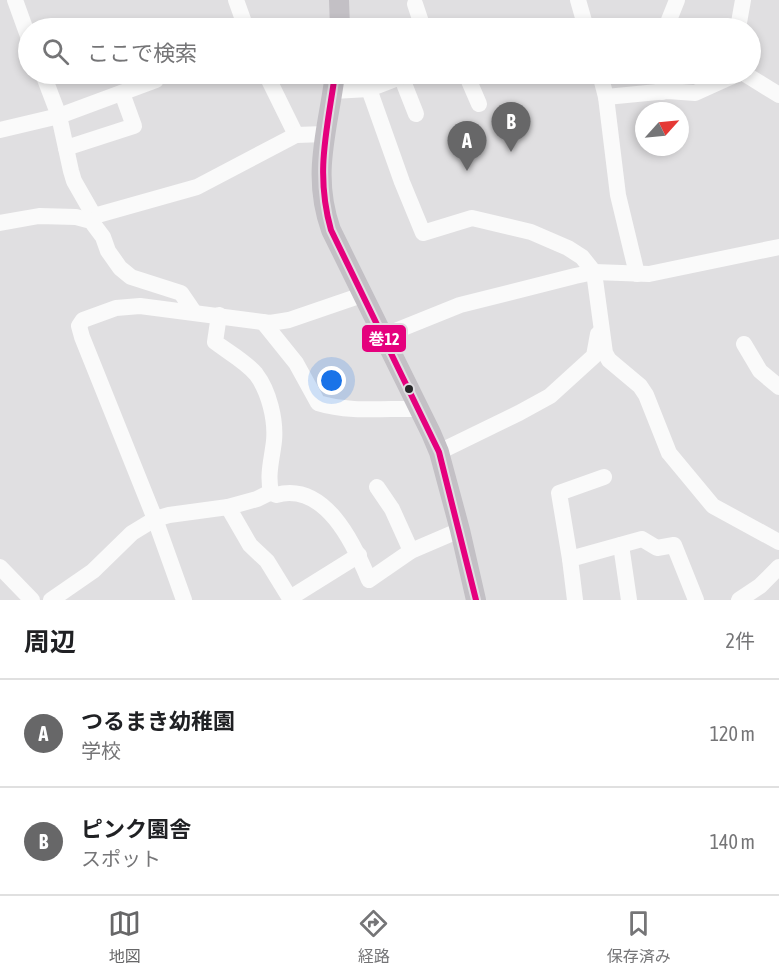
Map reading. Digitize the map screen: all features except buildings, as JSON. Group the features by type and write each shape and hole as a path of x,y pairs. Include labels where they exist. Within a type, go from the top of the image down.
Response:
{"main road":[{"path":"339,0 340,18"},
{"path":"334,84 321,174 324,210 362,296 420,409 439,452 476,600"}],"street":[{"path":"15,0 22,18"},
{"path":"236,0 242,18"},
{"path":"578,0 583,18"},
{"path":"670,18 677,0"},
{"path":"740,18 743,0"},
{"path":"415,4 420,18"},
{"path":"47,84 59,116 74,181 108,251 120,268 131,277 181,293 194,312"},
{"path":"0,130 59,116 146,84"},
{"path":"272,84 296,135"},
{"path":"344,84 369,89 382,84"},
{"path":"408,84 416,114"},
{"path":"470,84 479,104"},
{"path":"603,84 618,195 637,274"},
{"path":"662,92 663,84"},
{"path":"606,97 662,92 695,93 715,84"},
{"path":"761,84 779,95"},
{"path":"369,89 423,233 472,218 531,232 568,248 582,257 594,272 605,353 609,360 640,386 646,395 669,453 713,506 779,542"},
{"path":"66,148 134,126 122,93"},
{"path":"0,223 39,216 93,218 197,187 296,135 325,134"},
{"path":"383,336 459,305 594,272 649,274 779,247"},
{"path":"184,600 82,337 80,326 83,320 116,308 140,306 263,322 289,320 362,296"},
{"path":"219,315 214,342 255,373 264,388 272,413 274,436 268,481 272,492 276,495 288,491 299,493 321,505 346,532 369,580 411,551 460,530"},
{"path":"439,452 550,396 594,356 601,318"},
{"path":"263,322 296,363 318,403 353,408 420,409"},
{"path":"744,344 760,371 779,387"},
{"path":"575,600 559,493 604,477"},
{"path":"377,487 392,509 411,551"},
{"path":"51,600 93,570 132,533 154,519 228,507 272,492"},
{"path":"228,507 250,545 267,561 290,599 359,555"},
{"path":"570,559 642,538 657,548 674,545 696,600"},
{"path":"621,545 629,600"},
{"path":"0,567 32,600"},
{"path":"738,600 760,586 779,567"}],"transit line":[{"name":"巻12","path":"333,84 323,171 326,209 331,230 439,452 476,600"}],"place":[{"name":"ピンク園舎","path":"511,152"},
{"name":"つるまき幼稚園","path":"467,171"}]}
